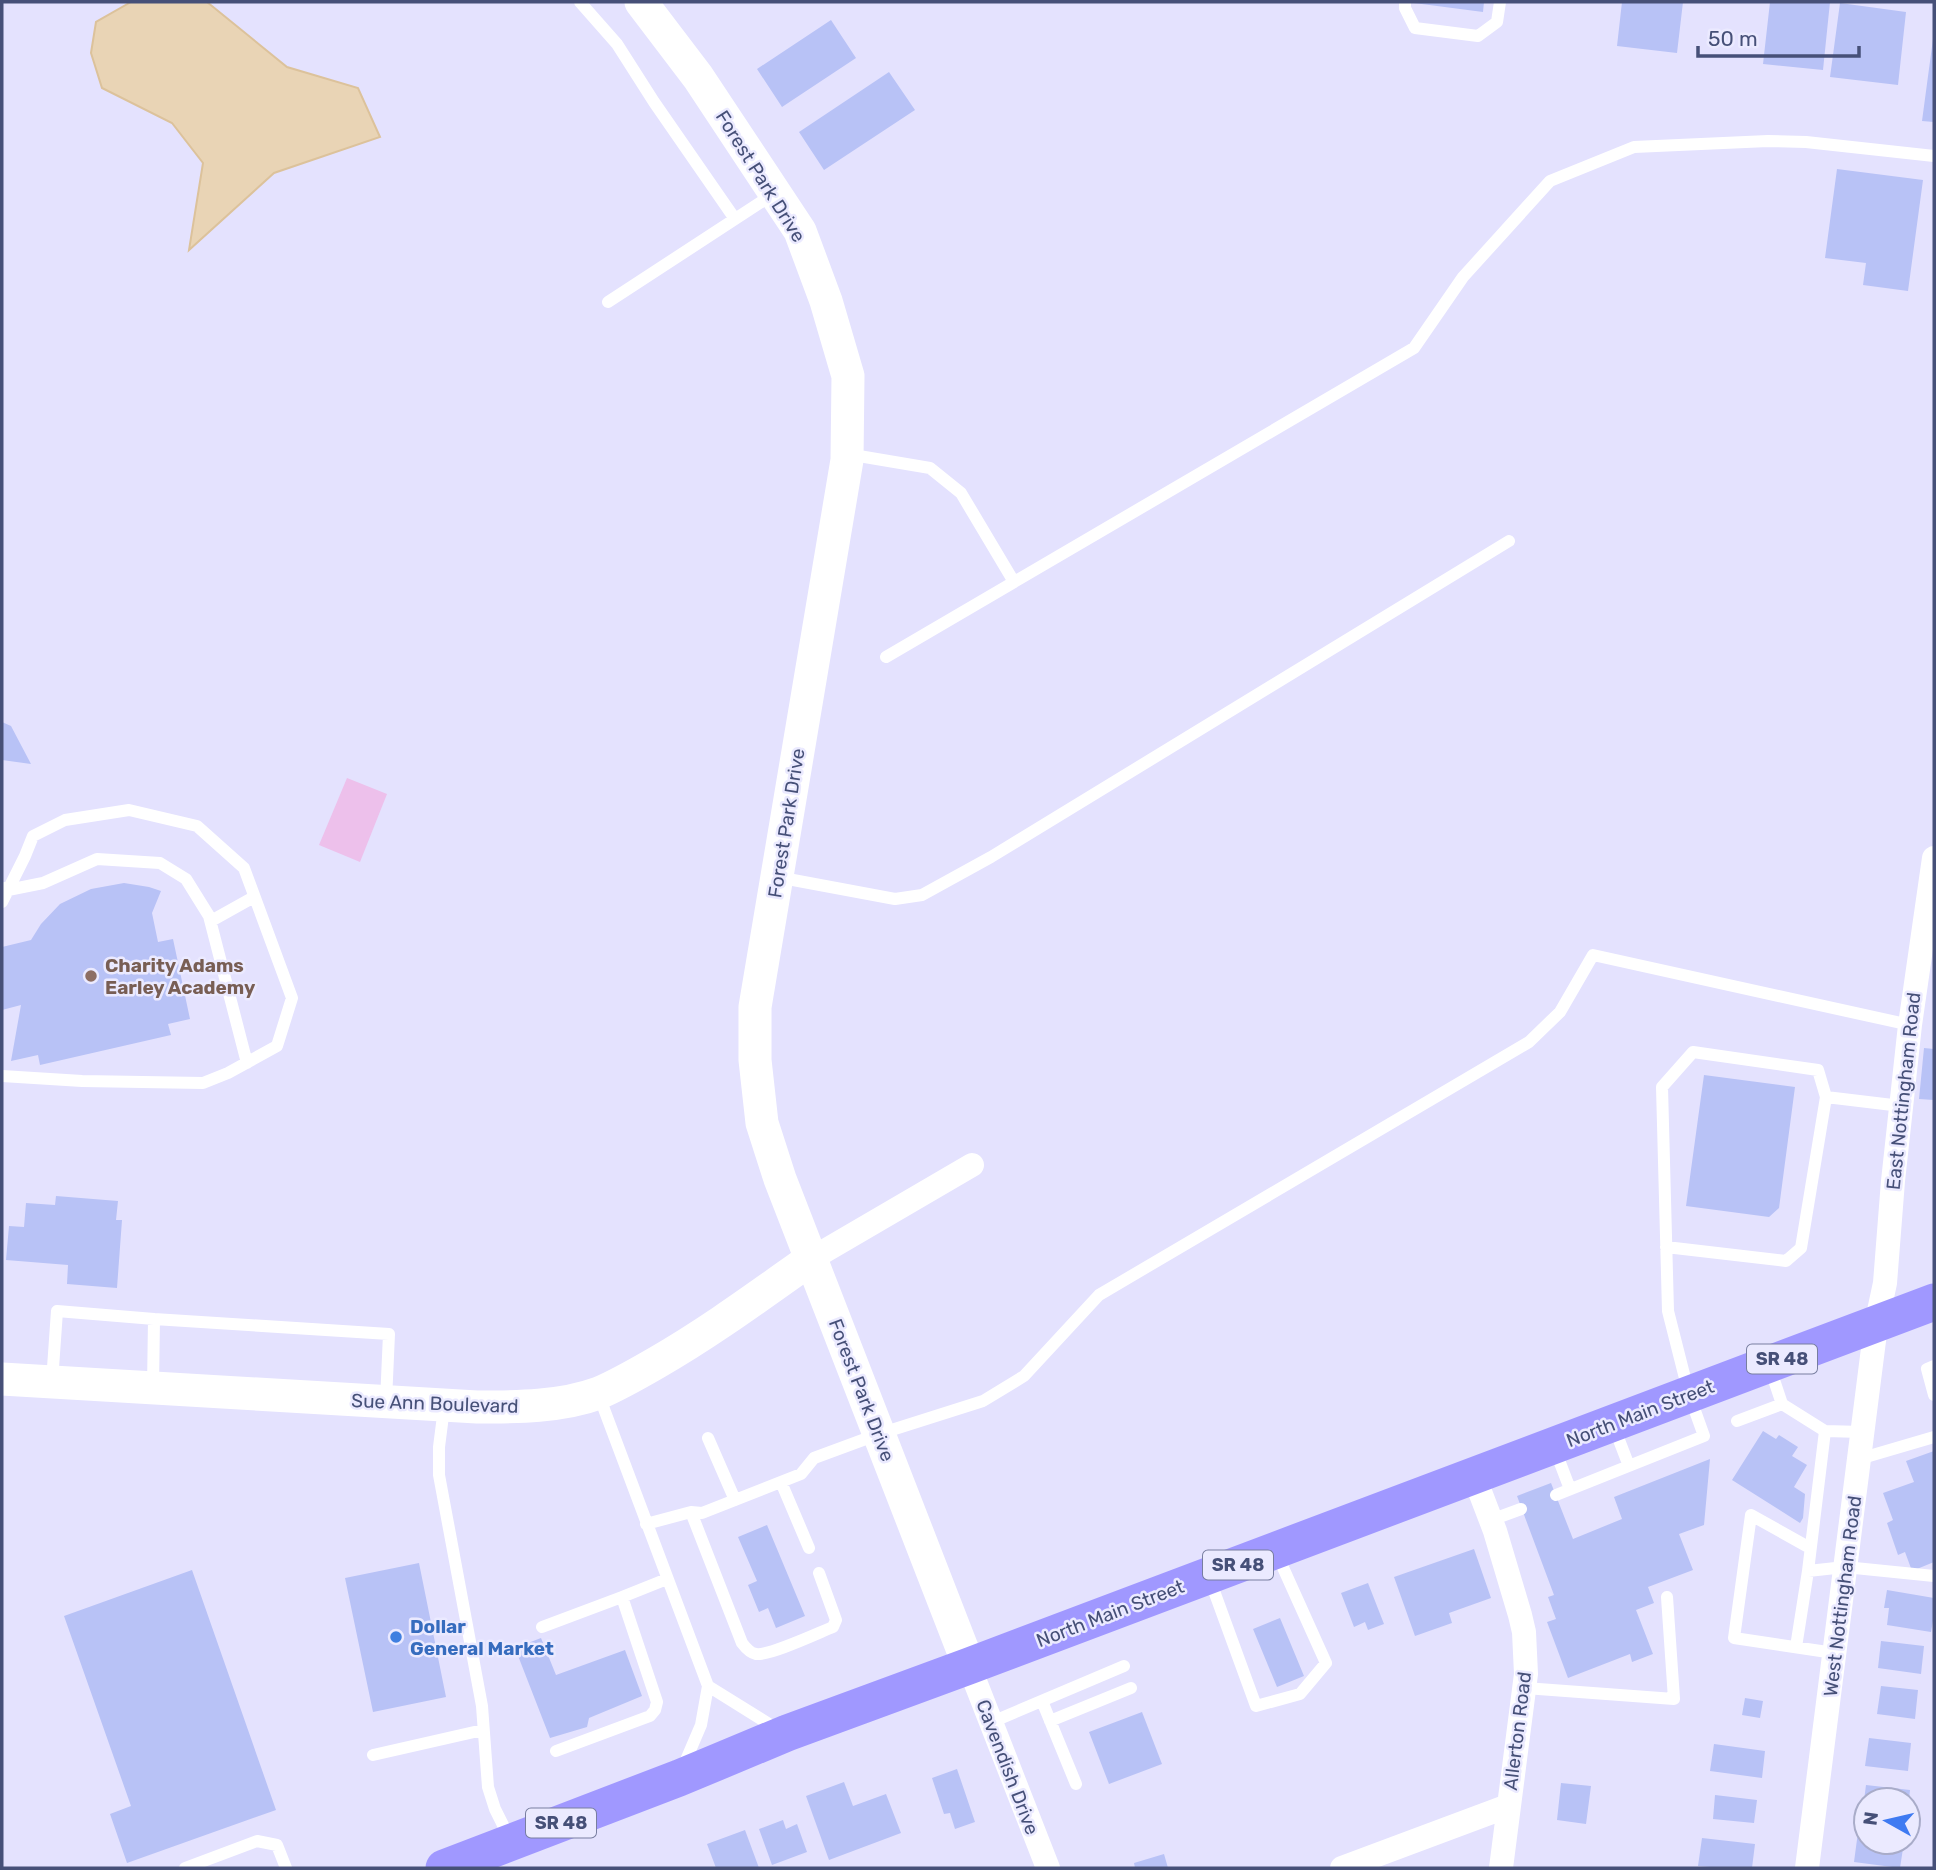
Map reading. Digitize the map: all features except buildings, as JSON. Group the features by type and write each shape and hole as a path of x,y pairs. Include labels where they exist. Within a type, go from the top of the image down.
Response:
{"main road":[{"name":"North Main Street","path":"443,1868 481,1862 512,1842 787,1733 1934,1302"}],"street":[{"name":"Forest Park Drive","path":"641,2 698,77 800,231 826,301 848,376 847,454 755,1007 755,1060 762,1123 780,1179 970,1666"},
{"name":"East Nottingham Road","path":"1876,1325 1885,1283 1910,1025 1930,911 1934,858"},
{"name":"Sue Ann Boulevard","path":"2,1379 444,1405 522,1407 566,1401 598,1393 634,1376 693,1341 811,1259 972,1164"},
{"name":"West Nottingham Road","path":"1807,1868 1876,1325"},
{"name":"Allerton Road","path":"1474,1476 1491,1520 1524,1632 1525,1688 1501,1868"},
{"name":"Cavendish Drive","path":"970,1666 1048,1868"},
{"path":"1342,1868 1508,1806"}],"lane":[{"path":"580,2 617,44 735,219"},
{"path":"1405,2 1405,8 1415,28 1478,36 1497,22 1500,2"},
{"path":"886,657 1414,348 1463,277 1550,181 1634,146 1768,141 1934,156"},
{"path":"608,302 775,193"},
{"path":"847,454 930,468 961,493 1014,582"},
{"path":"777,877 895,899 922,895 991,858 1509,541"},
{"path":"2,1076 82,1081 203,1083 228,1073 276,1046 292,998 244,868 197,826 129,810 65,820 33,836 4,893"},
{"path":"4,893 43,883 97,859 160,863 186,879 211,921 247,1063"},
{"path":"211,921 254,897"},
{"path":"646,1524 691,1512 702,1513 801,1475 814,1458 983,1401 1024,1376 1099,1295 1529,1042 1560,1012 1593,955 1910,1025"},
{"path":"1556,1494 1704,1436 1689,1394 1668,1311 1666,1247 1662,1087 1693,1052 1818,1070 1826,1097 1801,1248 1786,1261 1666,1247"},
{"path":"1826,1097 1901,1106"},
{"path":"52,1382 57,1311 389,1334 386,1402"},
{"path":"153,1388 154,1319"},
{"path":"1769,1364 1782,1404 1825,1431 1862,1432"},
{"path":"1934,1366 1927,1369 1934,1395"},
{"path":"598,1393 708,1686 701,1725 679,1778"},
{"path":"1737,1421 1782,1404"},
{"path":"444,1405 439,1475 482,1706 488,1787 495,1809 512,1842"},
{"path":"1612,1423 1629,1466"},
{"path":"1796,1647 1825,1431"},
{"path":"1859,1459 1934,1437"},
{"path":"708,1438 735,1500"},
{"path":"1554,1445 1570,1489"},
{"path":"781,1482 809,1548"},
{"path":"1491,1520 1521,1509"},
{"path":"691,1512 742,1643 747,1650 755,1654 833,1627 836,1620 819,1573"},
{"path":"1810,1548 1751,1515 1734,1638 1834,1653"},
{"path":"1208,1576 1256,1706 1300,1694 1326,1663 1276,1550"},
{"path":"1808,1571 1845,1567 1934,1576"},
{"path":"542,1627 667,1579"},
{"path":"556,1751 650,1716 656,1710 657,1702 622,1597"},
{"path":"1525,1688 1674,1699 1667,1597"},
{"path":"992,1722 1124,1666"},
{"path":"708,1686 767,1724 787,1733"},
{"path":"1050,1721 1130,1688"},
{"path":"1042,1701 1076,1784"},
{"path":"373,1755 484,1730"},
{"path":"185,1868 257,1841 277,1845 286,1868"}],"shaded area":[{"path":"131,2 207,2 287,67 358,88 380,137 274,173 189,250 203,163 172,123 102,88 91,53 96,22"},
{"path":"347,778 387,794 360,862 319,845"}],"place":[{"name":"Charity Adams Earley Academy","path":"91,976"},
{"name":"Dollar General Market","path":"396,1637"}]}
